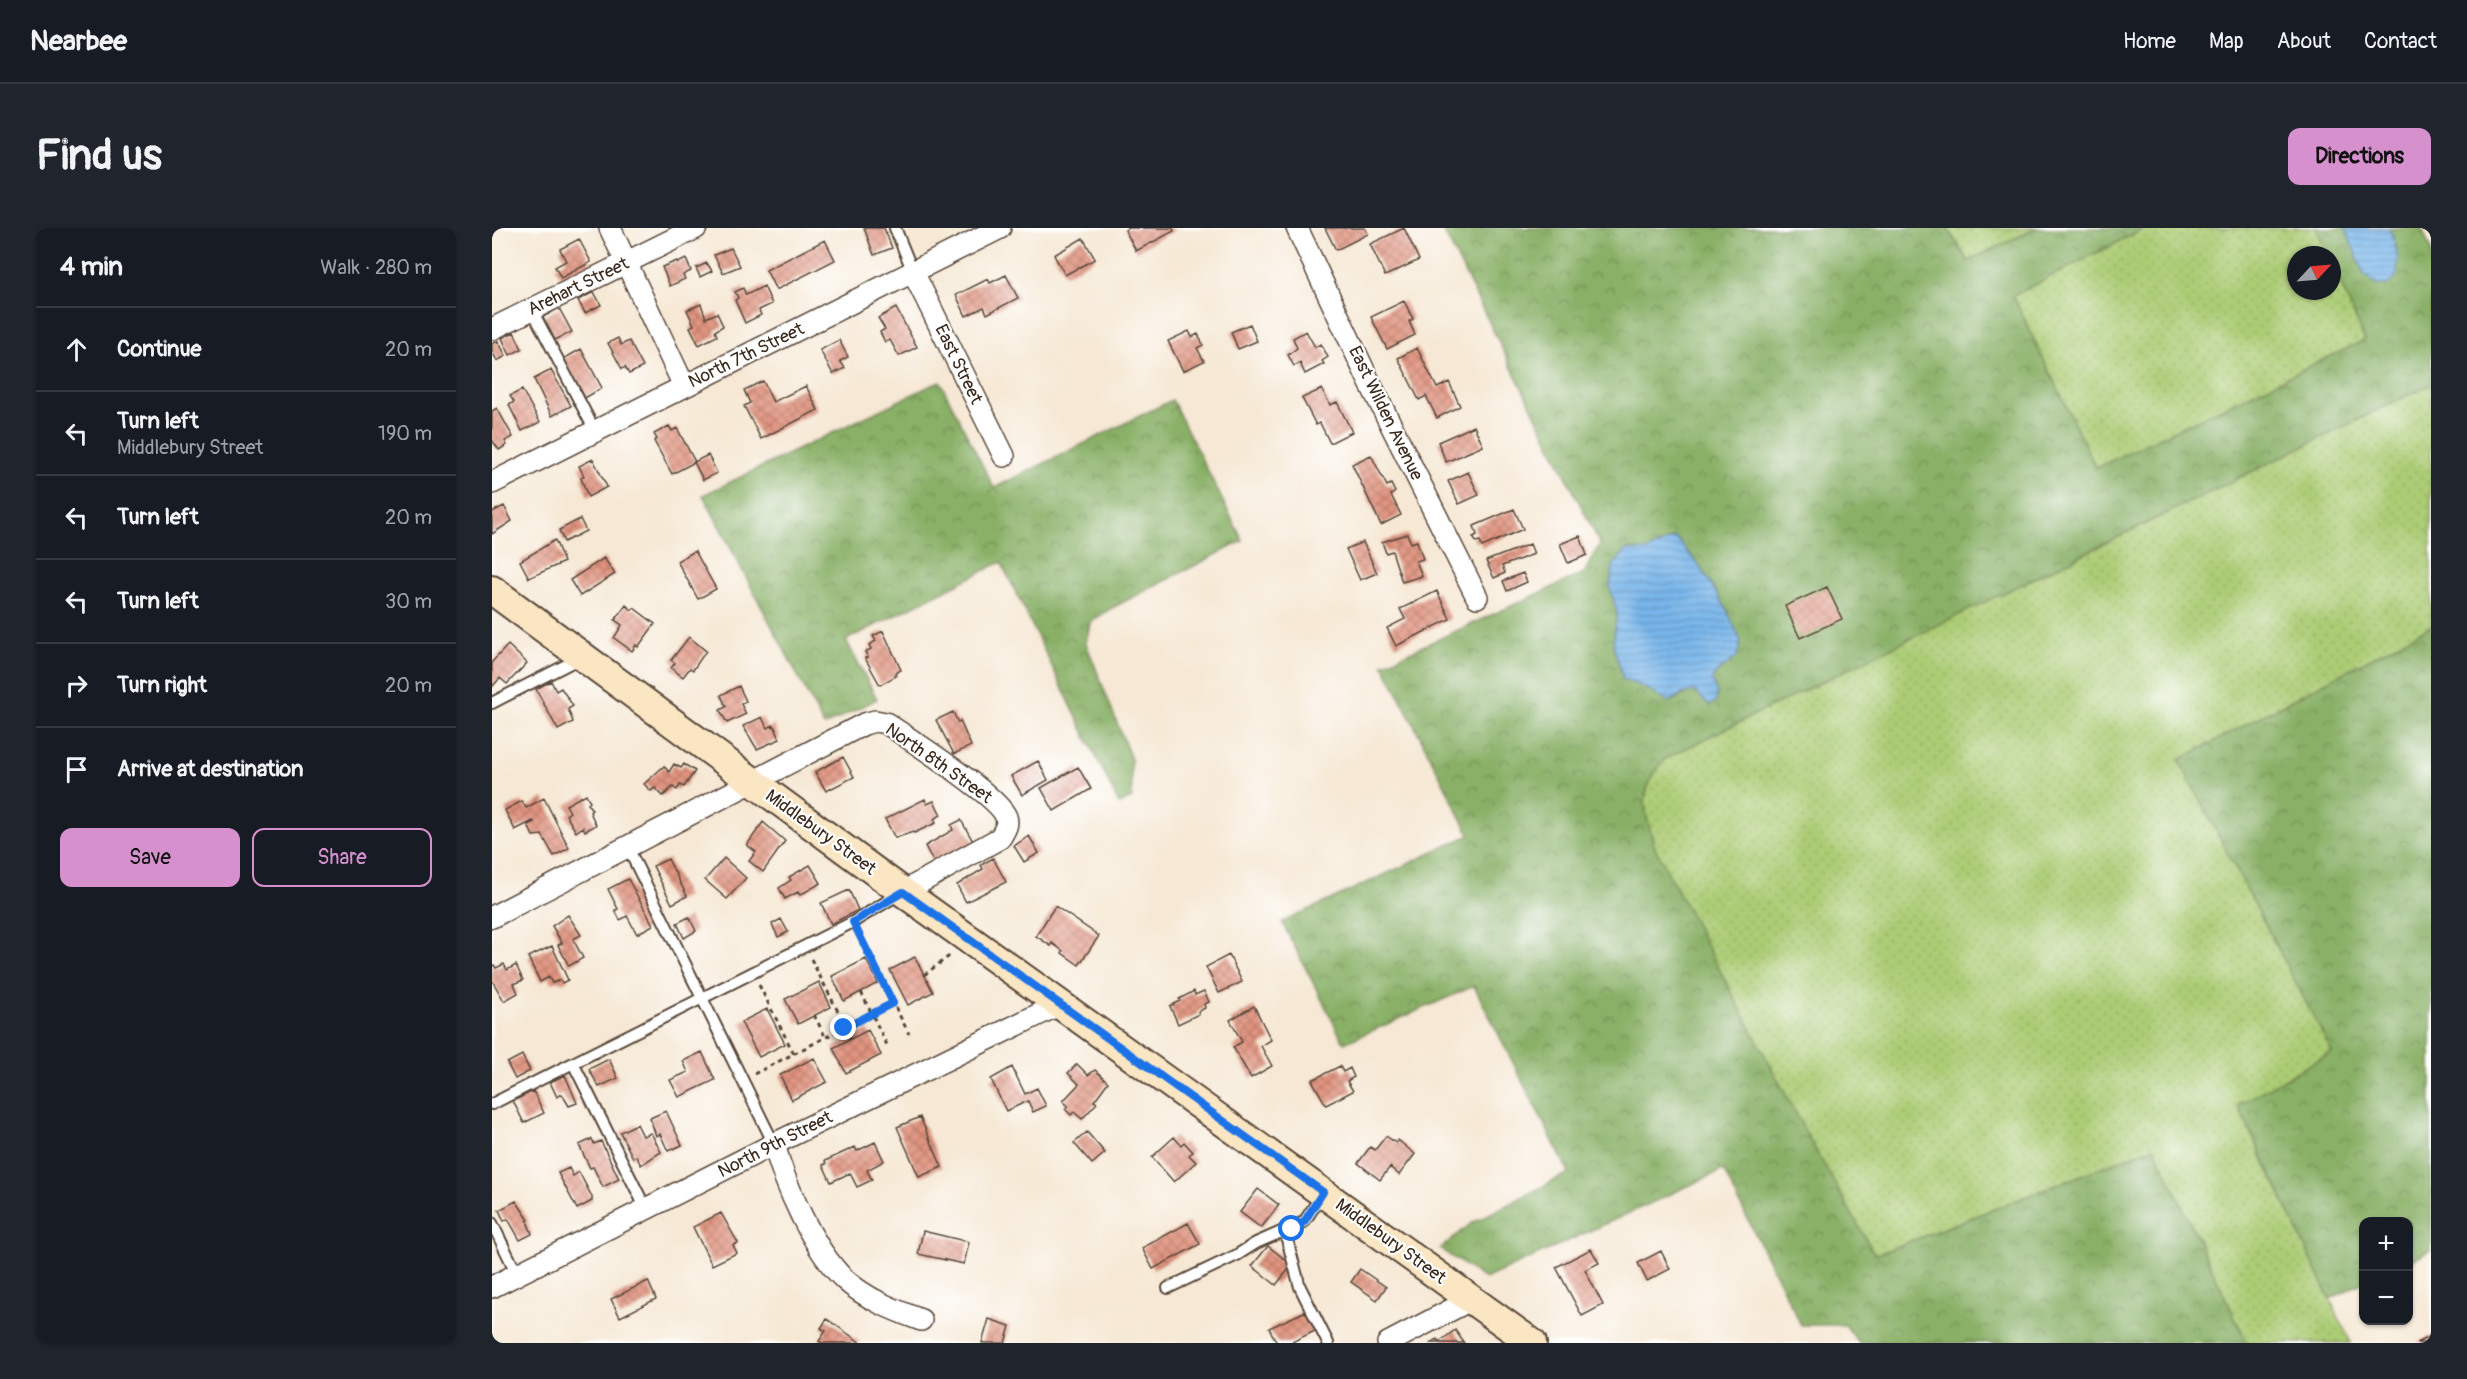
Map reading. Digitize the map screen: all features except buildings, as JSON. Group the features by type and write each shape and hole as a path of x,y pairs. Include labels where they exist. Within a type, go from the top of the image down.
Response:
{"main road":[{"name":"Middlebury Street","path":"492,590 903,892 1532,1343"}],"street":[{"path":"610,228 684,386"},
{"name":"Arehart Street","path":"492,329 696,228"},
{"name":"North 7th Street","path":"492,483 1000,228"},
{"name":"East Wilden Avenue","path":"1297,228 1369,381 1477,597"},
{"name":"East Street","path":"913,272 1005,456"},
{"name":"North 8th Street","path":"492,917 864,724 875,721 886,723 993,799 1006,817 1007,827 1000,838 903,892"},
{"name":"North 9th Street","path":"492,1287 774,1144 1060,1004"},
{"path":"774,1144 780,1167 816,1243 844,1278 873,1300 921,1320"},
{"path":"1388,1343 1473,1299"}],"lane":[{"path":"895,228 913,272"},
{"path":"531,308 595,431"},
{"path":"492,703 582,657"},
{"path":"627,846 774,1144"},
{"path":"492,1104 853,922 903,892"},
{"path":"573,1064 646,1209"},
{"path":"1168,1288 1238,1255 1256,1243 1304,1222 1323,1192"},
{"path":"492,1223 517,1274"},
{"path":"1285,1232 1300,1287 1329,1343"}],"path":[{"path":"853,922 909,1034"},
{"path":"805,946 850,1040"},
{"path":"924,975 952,954"},
{"path":"753,972 794,1054"},
{"path":"861,992 887,1045"},
{"path":"742,1080 893,1003"},
{"path":"814,1015 826,1038"}],"green space":[{"path":"1442,228 1947,228 1968,261 2037,228 2145,228 2013,296 2096,468 2365,340 2341,285 2341,246 2324,246 2316,228 2345,228 2364,274 2397,248 2389,228 2422,228 2431,250 2431,384 1666,758 1656,770 1646,791 1646,811 1655,848 1806,1133 1875,1255 2154,1147 2247,1343 1859,1343 1845,1325 1801,1325 1723,1170 1485,1279 1440,1249 1472,1223 1569,1173 1474,986 1344,1043 1282,922 1470,835 1383,664 1584,573 1600,544","holes":["1675,537 1699,565 1726,608 1737,657 1715,674 1712,680 1717,694 1709,705 1694,690 1669,702 1623,679 1613,645 1626,550 1647,551"]},
{"path":"1947,228 2037,228 1968,261"},
{"path":"2145,228 2316,228 2324,246 2287,246 2287,300 2341,300 2341,285 2365,340 2096,468 2013,296"},
{"path":"940,381 994,488 1172,400 1243,541 1110,609 1090,623 1086,643 1131,759 1132,798 1119,804 1001,562 846,640 877,699 824,726 703,495"},
{"path":"2431,384 2431,626 2179,760 2332,1052 2238,1106 2351,1343 2247,1343 2154,1147 1875,1255 1806,1133 1655,848 1645,801 1646,791 1656,770 1666,758"},
{"path":"2431,626 2431,1250 2413,1259 2413,1217 2359,1217 2359,1284 2330,1299 2238,1105 2332,1052 2179,760"}],"water":[{"path":"2345,228 2389,228 2397,252 2396,278 2387,285 2376,285 2364,274"},
{"path":"1675,537 1699,565 1726,608 1741,641 1737,657 1715,674 1712,680 1717,694 1716,701 1710,705 1694,691 1682,694 1669,702 1623,679 1613,645 1617,613 1610,587 1613,566 1626,550 1647,551"}],"route":[{"path":"844,1028 893,1003 853,922 880,908 903,892 1323,1192 1304,1222 1292,1229"}]}
